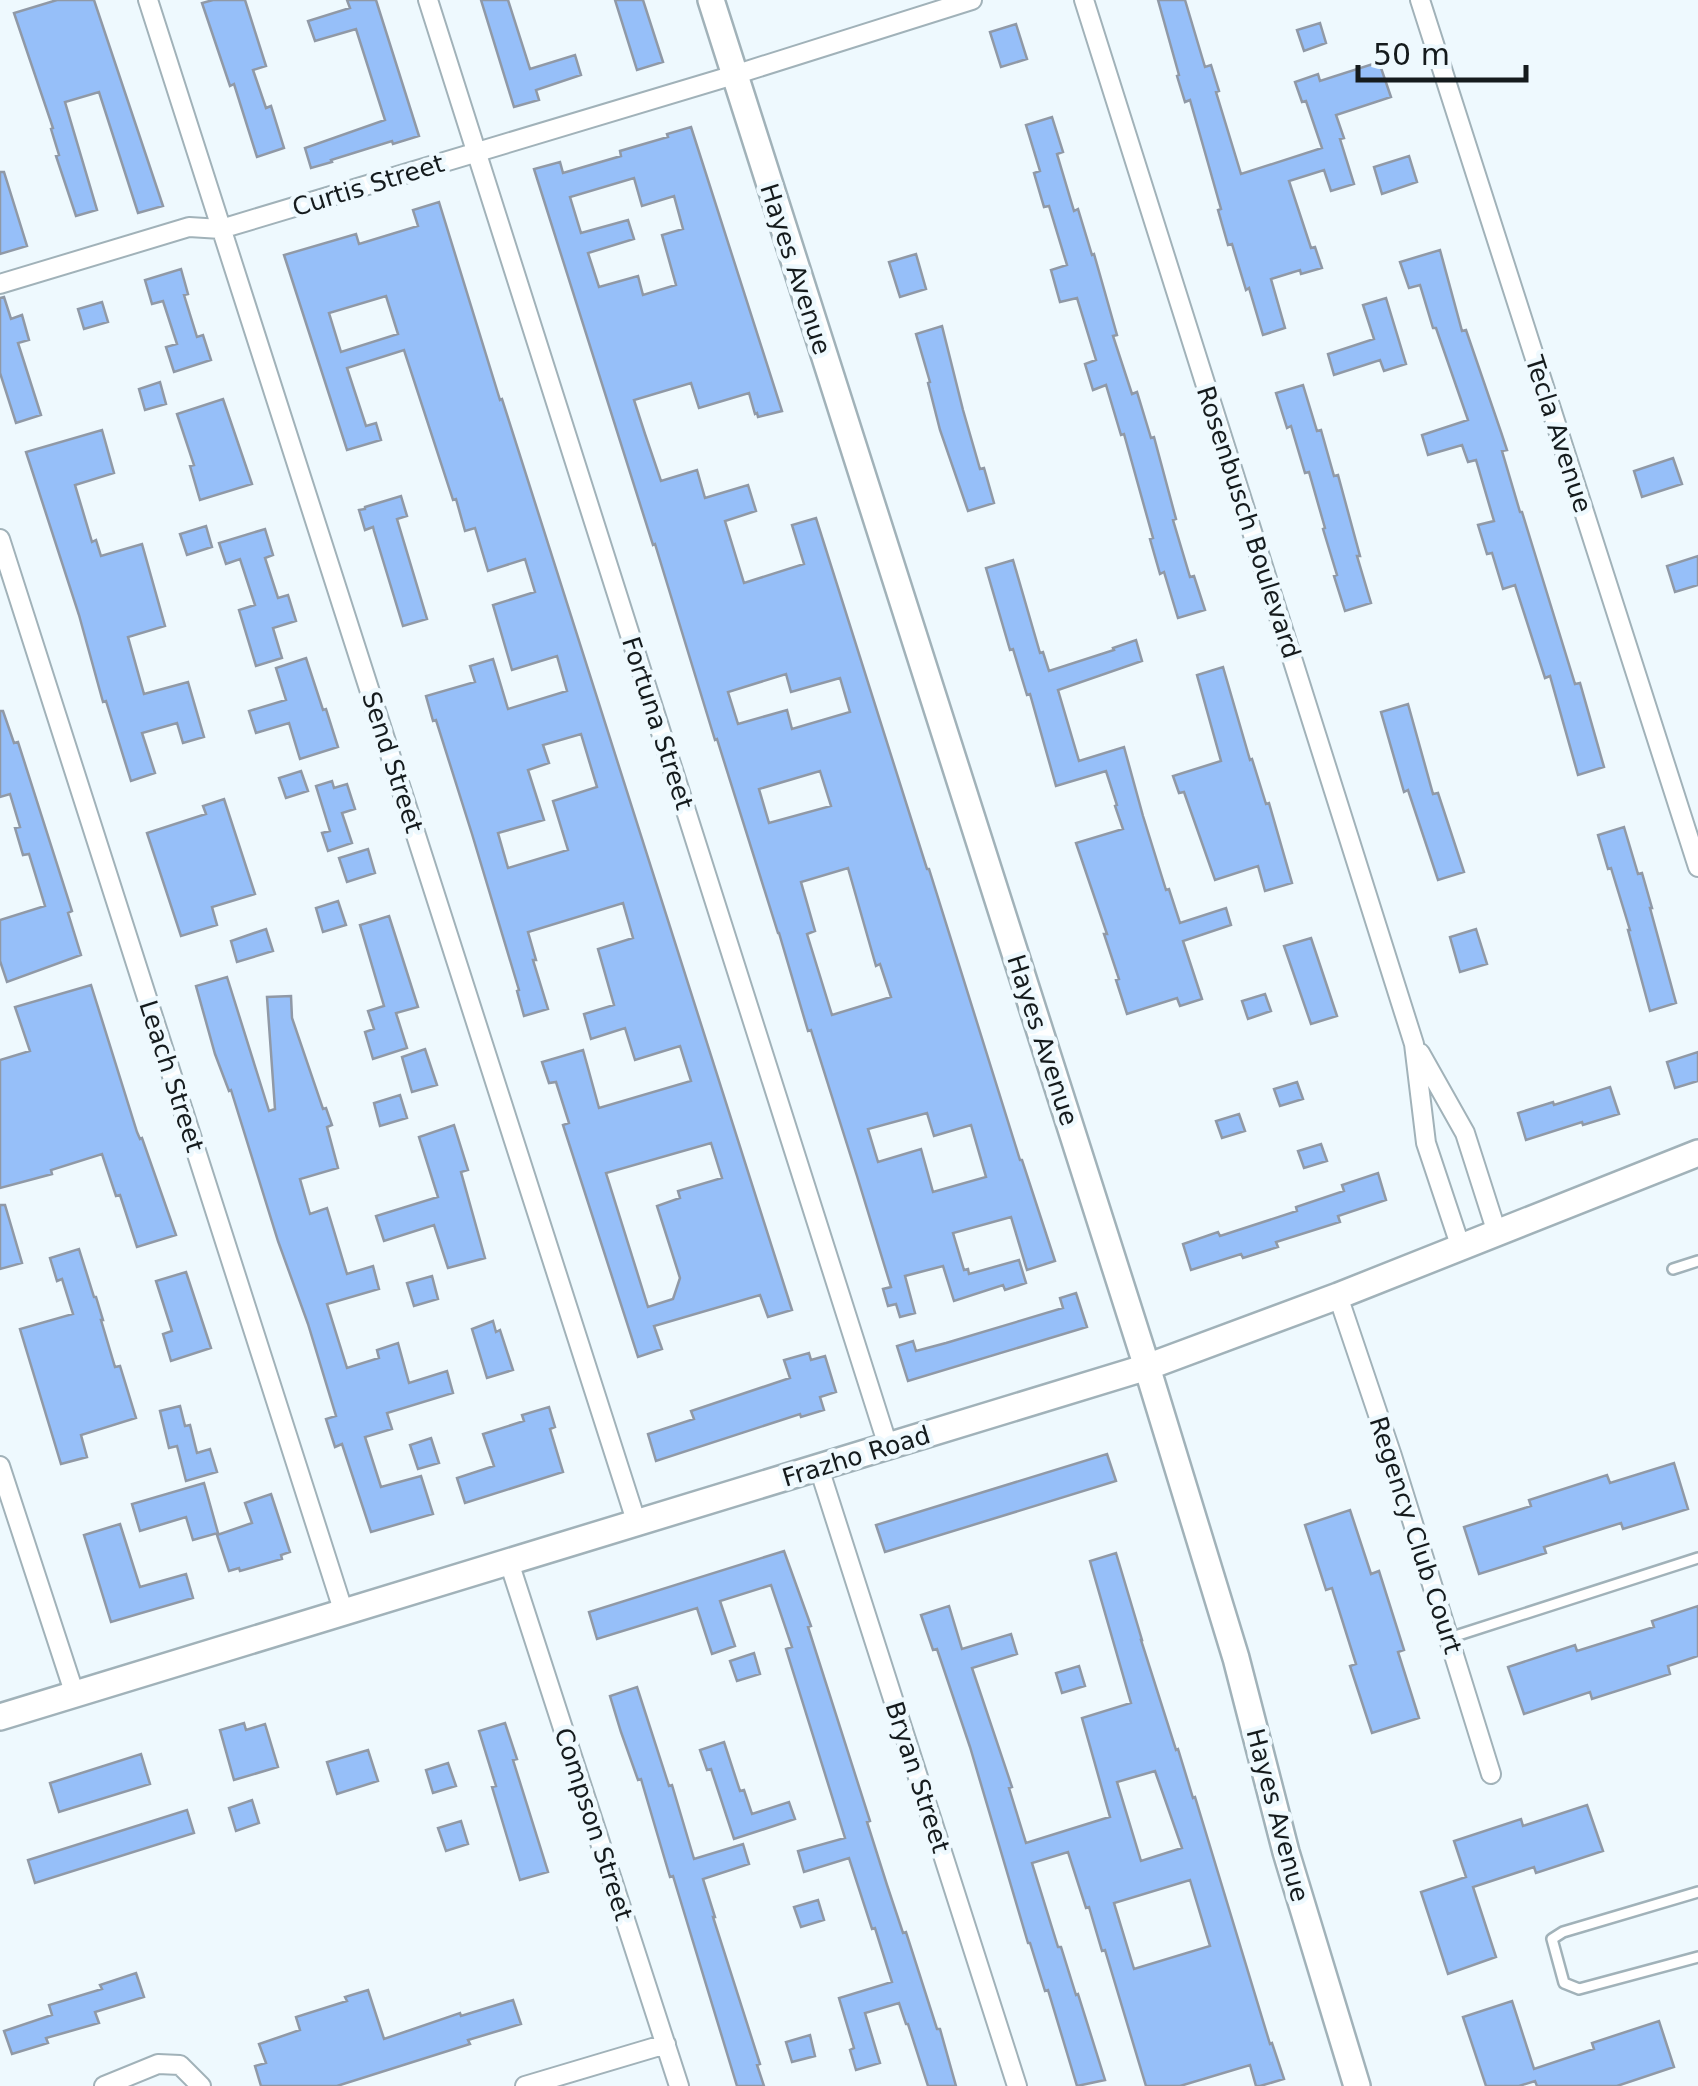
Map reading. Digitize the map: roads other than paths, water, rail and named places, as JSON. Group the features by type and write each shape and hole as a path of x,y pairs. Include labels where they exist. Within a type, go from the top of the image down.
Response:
{"street":[{"name":"Send Street","path":"148,0 637,1524"},
{"name":"Fortuna Street","path":"428,0 888,1446"},
{"name":"Hayes Avenue","path":"710,0 1147,1367 1236,1658 1286,1852 1357,2086"},
{"name":"Curtis Street","path":"0,284 189,226 221,229 734,76 972,0"},
{"name":"Rosenbusch Boulevard","path":"1084,0 1414,1044 1426,1143 1460,1248"},
{"name":"Tecla Avenue","path":"1420,0 1698,867"},
{"name":"Leach Street","path":"0,540 344,1613"},
{"name":"Rosenbusch Boulevard","path":"1414,1044 1465,1133 1497,1234"},
{"name":"Frazho Road","path":"0,1717 1147,1367 1698,1153"},
{"name":"Regency Club Court","path":"1338,1296 1491,1774"},
{"path":"0,1466 75,1695"},
{"name":"Bryan Street","path":"819,1468 1017,2086"},
{"name":"Compson Street","path":"509,1562 679,2086"},
{"path":"525,2086 666,2044"},
{"path":"104,2086 158,2064 180,2066 201,2086"}],"lane":[{"path":"1673,1270 1698,1261"},
{"path":"1449,1638 1698,1558"},
{"path":"1698,1892 1563,1932 1552,1939 1564,1983 1579,1990 1698,1957"}]}
